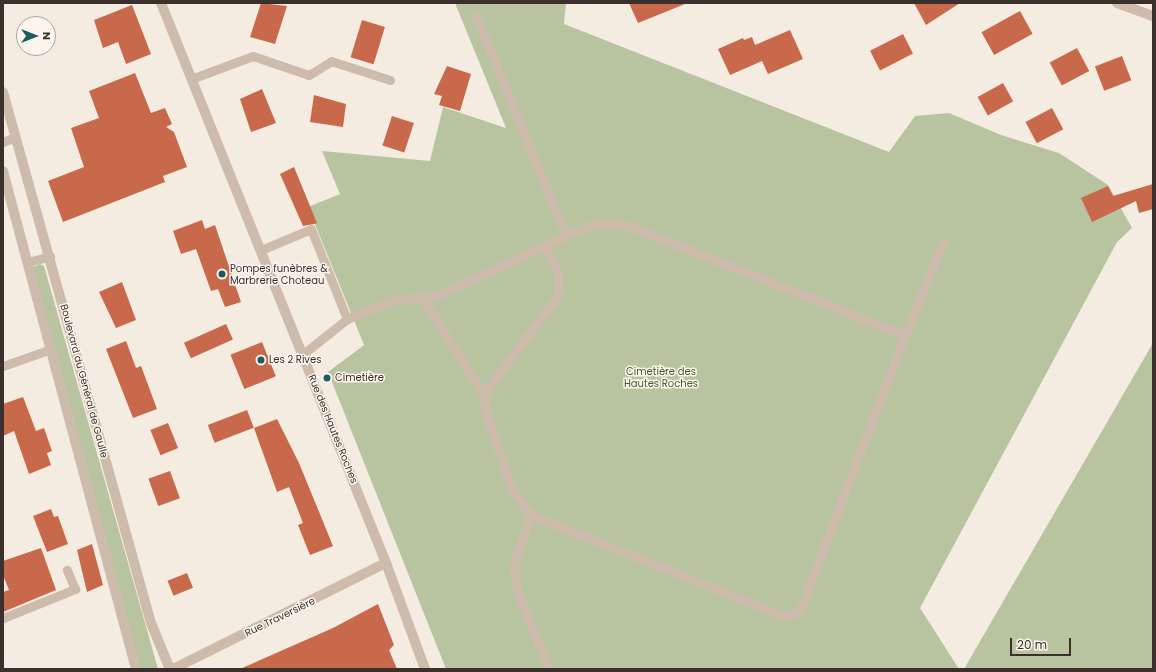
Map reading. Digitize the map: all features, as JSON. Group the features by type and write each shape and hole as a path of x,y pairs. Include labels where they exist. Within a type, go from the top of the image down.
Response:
{"street":[{"name":"Rue des Hautes Roches","path":"160,3 303,354 386,563 425,669"},
{"path":"1117,3 1153,16"},
{"name":"Boulevard du Général de Gaulle","path":"3,92 152,623 172,669"},
{"path":"3,171 136,669"},
{"name":"Rue Traversière","path":"172,669 386,563"}],"lane":[{"path":"476,16 566,236"},
{"path":"191,79 253,56 309,75 331,61 390,80"},
{"path":"3,142 15,137"},
{"path":"303,354 347,319 394,300 436,296 585,227 601,224 629,226 905,335"},
{"path":"261,250 311,229 347,319"},
{"path":"545,246 558,273 558,294 487,390 484,407 511,488 531,515 781,615 792,615 800,610 905,335 943,242"},
{"path":"28,262 50,256"},
{"path":"422,298 486,399"},
{"path":"3,366 51,349"},
{"path":"531,515 516,557 514,574 519,596 550,669"},
{"path":"3,618 74,589 67,570"}],"green space":[{"name":"Cimetière des Hautes Roches","path":"455,3 566,3 564,24 889,152 915,116 949,113 1001,135 1059,153 1108,185 1132,228 1117,242 920,608 959,669 446,669 328,372 364,345 308,207 340,194 322,151 430,161 443,107 506,128"},
{"path":"40,264 44,266 158,669 138,669 33,267"},
{"path":"1153,343 1153,669 964,669"}],"building":[{"path":"261,3 287,6 275,44 250,37"},
{"path":"629,3 685,3 685,4 638,23"},
{"path":"914,3 960,3 926,25"},
{"path":"132,5 151,54 126,64 118,42 103,48 94,20"},
{"path":"1020,11 1033,34 994,55 982,32"},
{"path":"362,20 385,27 374,64 351,57"},
{"path":"790,30 803,59 768,74 762,61 730,75 718,49 743,38 744,40 752,37 755,45"},
{"path":"903,34 913,54 880,70 870,51"},
{"path":"1077,48 1089,71 1062,86 1050,63"},
{"path":"1122,56 1131,80 1104,91 1095,66"},
{"path":"447,66 471,74 460,111 439,105 442,96 434,94"},
{"path":"135,73 151,113 165,108 172,124 166,127 174,132 187,167 163,176 165,182 63,222 48,181 84,167 71,128 99,118 89,91"},
{"path":"1003,83 1013,101 988,115 978,97"},
{"path":"262,89 276,123 251,132 240,99"},
{"path":"314,95 346,104 343,127 310,122"},
{"path":"1052,108 1063,129 1037,143 1026,122"},
{"path":"392,116 414,123 404,153 382,145"},
{"path":"294,167 317,223 303,226 280,174"},
{"path":"1153,184 1153,209 1139,213 1136,201 1092,222 1081,198 1108,186 1113,196"},
{"path":"202,220 205,229 215,225 241,302 225,307 218,289 211,291 196,249 181,254 173,231"},
{"path":"122,282 136,320 116,328 99,292"},
{"path":"226,324 233,340 191,358 184,343"},
{"path":"126,341 136,368 141,366 157,409 133,418 106,349"},
{"path":"262,342 276,376 244,389 230,355"},
{"path":"23,397 36,431 44,428 52,451 47,453 51,465 29,474 14,431 3,436 3,404"},
{"path":"247,410 254,428 215,443 208,425"},
{"path":"277,419 299,463 333,546 310,555 298,525 303,523 289,487 277,492 254,428"},
{"path":"168,423 178,448 160,455 150,430"},
{"path":"170,471 180,498 158,506 148,479"},
{"path":"51,509 54,517 58,516 68,544 47,552 33,516"},
{"path":"92,544 103,585 87,592 77,550"},
{"path":"41,548 56,590 3,612 3,592 9,590 3,575 3,561"},
{"path":"187,573 193,588 174,596 168,581"},
{"path":"378,604 394,645 389,650 397,669 240,669 333,628"}],"place":[{"name":"Pompes funèbres & Marbrerie Choteau","path":"222,274"},
{"name":"Les 2 Rives","path":"261,360"},
{"name":"Cimetière","path":"327,378"}]}
